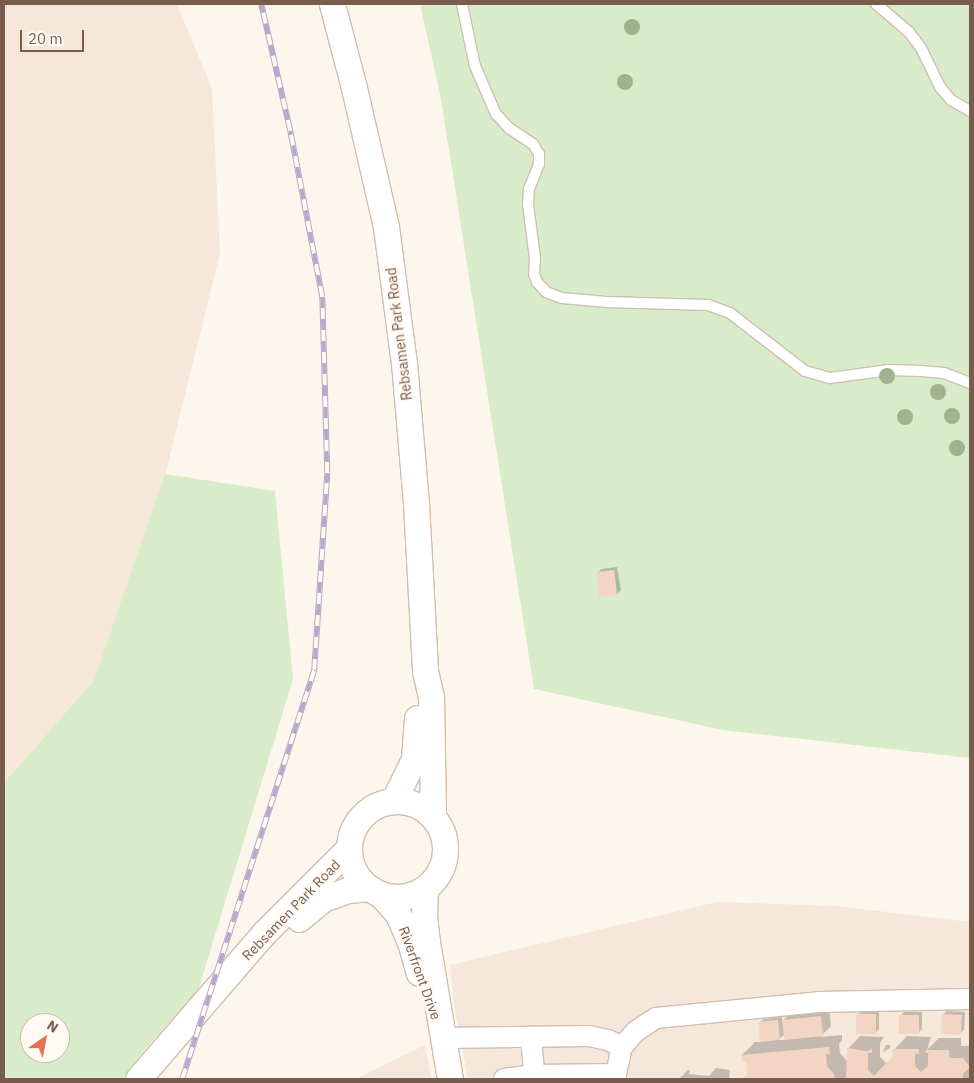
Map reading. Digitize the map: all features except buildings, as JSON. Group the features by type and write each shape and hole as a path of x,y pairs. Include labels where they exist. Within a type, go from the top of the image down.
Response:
{"street":[{"name":"Rebsamen Park Road","path":"232,972 323,899 348,890 375,891 391,897 407,896 426,888 441,870 445,856 445,842 433,815 431,696 424,671 416,503 404,363 386,227 354,88 332,4"},
{"name":"Rebsamen Park Road","path":"375,891 353,868 349,848 354,827 374,807 394,800 414,759 419,695 424,671"},
{"path":"394,800 413,804 433,815"},
{"name":"Rebsamen Park Road","path":"138,1079 264,933 349,848"},
{"name":"Riverfront Drive","path":"426,888 424,916 427,942 450,1079"},
{"name":"Riverfront Drive","path":"375,891 400,920 442,1033"},
{"path":"504,1079 534,1075 615,1077 622,1047 643,1026 656,1018 673,1015 818,1002 970,999"},
{"path":"442,1033 531,1037 589,1036 608,1040 622,1047"},
{"path":"531,1037 534,1075"}],"lane":[{"path":"462,4 475,66 496,114 509,128 533,144 539,154 539,164 530,189 528,204 536,259 534,274 537,282 546,292 562,298 607,302 708,305 730,313 745,323 804,371 830,378 889,370 921,371 944,373 970,383"},
{"path":"876,4 909,32 921,48 940,87 951,100 970,111"}],"shaded area":[{"path":"4,4 177,4 212,89 220,253 161,492 94,680 4,783"},
{"path":"717,902 837,906 970,922 970,1079 468,1079 454,1006 450,965"},
{"path":"425,1045 432,1079 356,1079"}],"green space":[{"path":"420,4 970,4 970,758 723,730 534,689 441,99"},
{"path":"165,474 275,491 293,679 198,991 145,1049 122,1079 4,1079 4,783 94,680"}],"railway":[{"path":"182,1079 314,670 327,473 322,297 290,131 261,4"}]}
